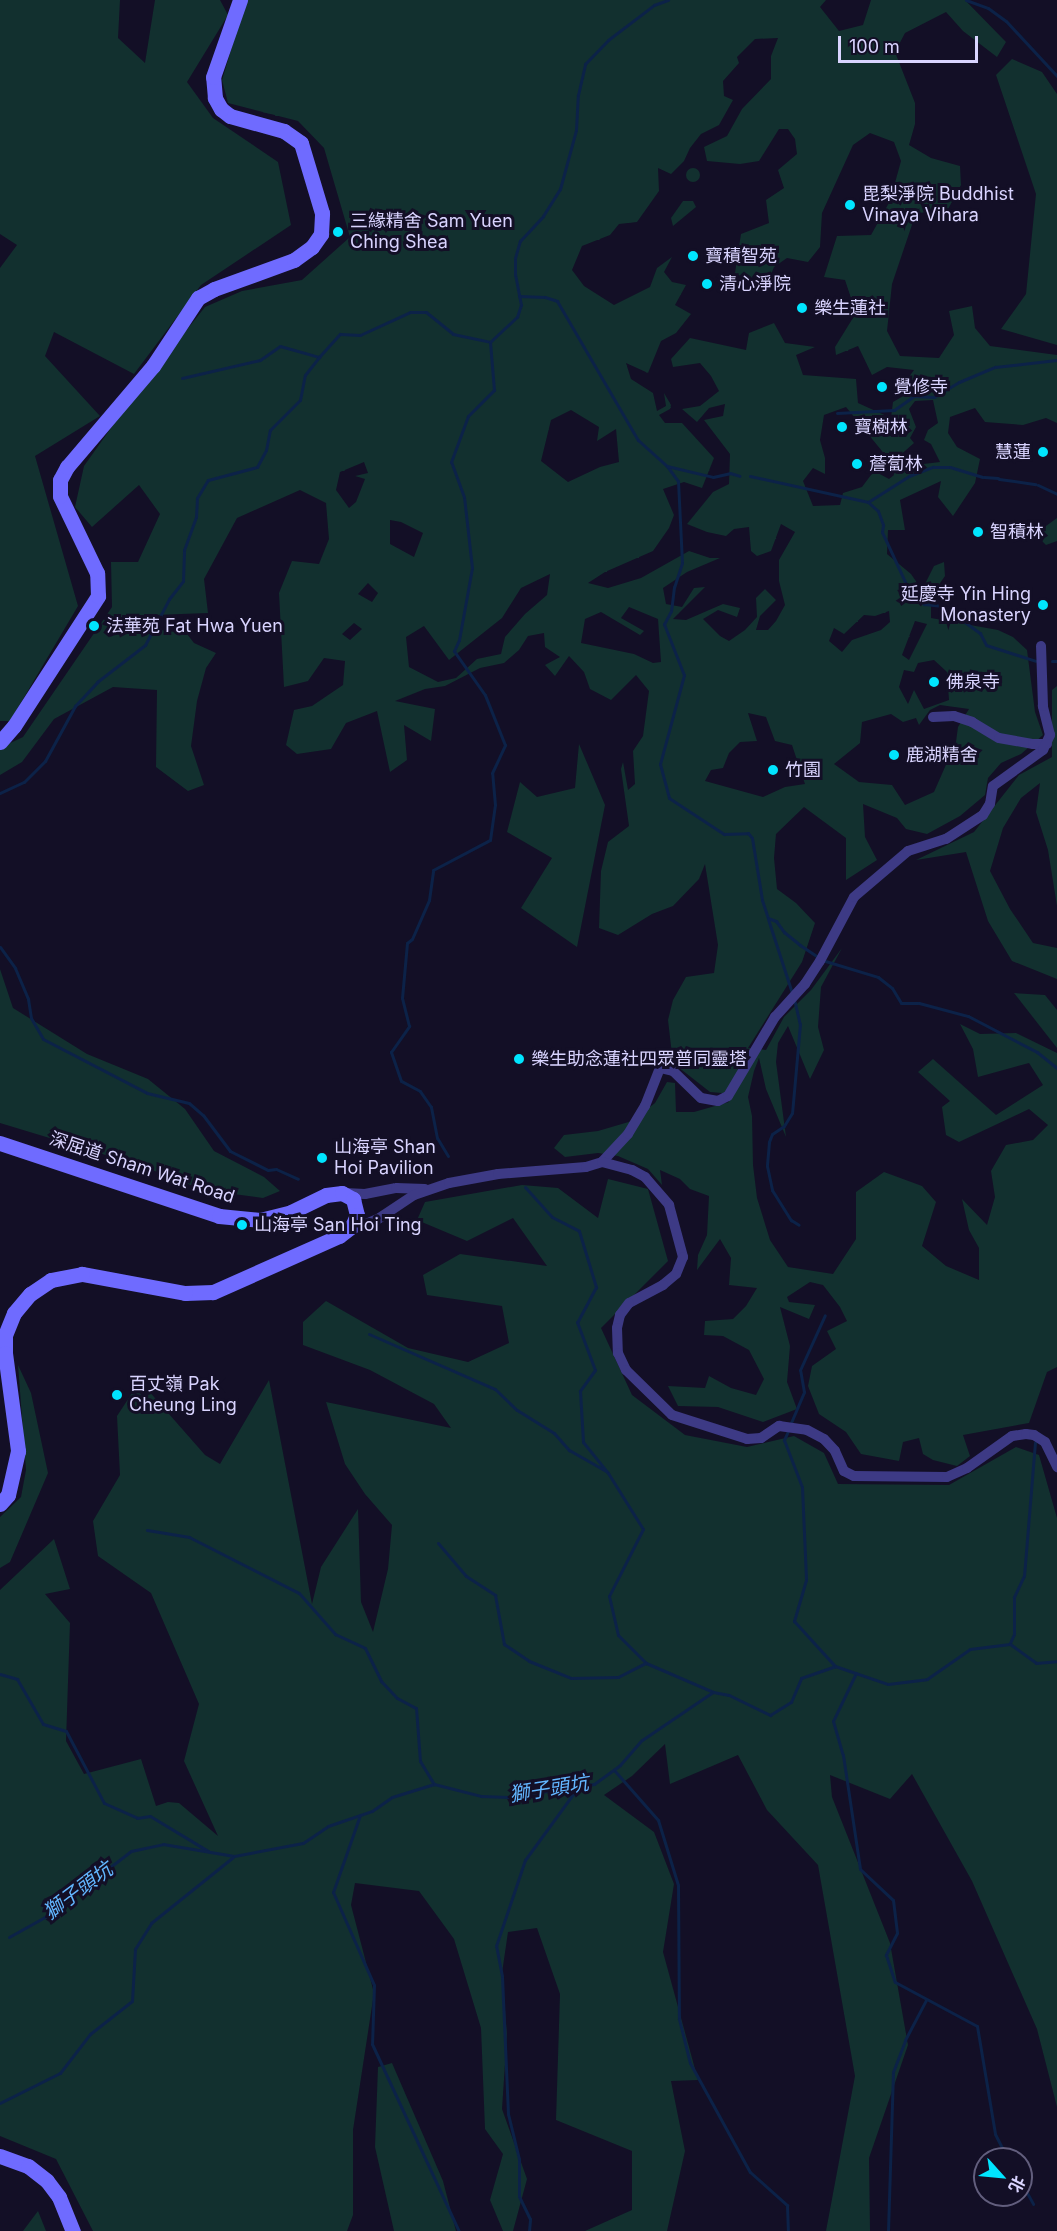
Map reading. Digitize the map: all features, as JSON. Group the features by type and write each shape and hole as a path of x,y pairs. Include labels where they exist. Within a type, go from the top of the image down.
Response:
{"main road":[{"path":"0,742 14,726 98,596 97,573 60,496 59,485 67,466 153,366 198,297 294,260 312,247 321,234 322,213 300,143 284,131 230,116 221,109 215,98 213,77 240,0"},
{"name":"深屈道 Sham Wat Road","path":"0,1143 212,1214 246,1221 291,1212 326,1195 342,1193"},
{"path":"0,1504 8,1495 18,1451 5,1353 5,1335 14,1313 35,1290 51,1280 82,1274 185,1293 213,1292 343,1233 352,1226 357,1215 353,1199 342,1193"},
{"path":"0,2156 23,2164 47,2181 59,2197 73,2231"}],"street":[{"path":"602,1162 628,1134 639,1116 660,1068 673,1071 701,1098 718,1101 728,1096 775,1017 805,984 820,962 854,897 908,851 946,839 983,815 990,804 993,786 1043,750 1050,735 1043,706 1041,646"},
{"path":"933,717 954,716 972,722 999,738 1047,744"},
{"name":"深屈道 Sham Wat Road","path":"342,1193 365,1194 396,1188 428,1189 498,1174 586,1167 602,1162 632,1170 645,1177 669,1205 682,1257 676,1274 663,1285 630,1303 620,1315 618,1353 626,1370 672,1415 747,1439 760,1438 778,1426 807,1430 824,1438 835,1451 844,1471 854,1476 947,1477 967,1468 1012,1436 1026,1434 1034,1434 1045,1442 1057,1467"},
{"name":"深屈道 Sham Wat Road","path":"343,1233 378,1219 404,1201 428,1189"}],"green space":[{"path":"0,0 120,0 118,38 145,63 155,0 220,0 228,15 187,82 213,118 278,162 291,225 201,285 134,374 54,332 45,356 100,416 35,456 78,606 10,721 0,721 0,268 17,245 0,234"},
{"path":"246,0 826,0 820,7 839,31 863,25 871,0 965,0 1006,42 997,57 963,31 946,12 905,33 895,52 915,103 915,124 909,145 931,158 960,166 961,185 947,211 916,213 892,284 887,331 900,356 939,358 954,335 949,311 972,306 975,328 990,346 1057,355 1057,423 1046,418 1023,425 985,422 975,408 950,417 948,433 957,447 980,459 975,483 953,516 938,497 941,481 900,500 905,530 888,530 887,554 911,574 922,590 934,566 944,562 945,576 931,596 931,618 998,630 1013,637 1027,650 1035,712 1043,735 1021,754 1001,763 988,778 985,795 960,816 927,834 906,829 897,818 863,804 865,837 877,860 846,880 846,838 804,807 776,834 774,858 777,889 796,903 815,923 802,962 748,1048 766,1050 784,1017 811,990 842,948 821,987 818,1027 824,1050 810,1079 788,1026 778,1043 776,1062 786,1137 766,1089 759,1058 754,1071 748,1097 752,1116 753,1165 757,1198 770,1240 788,1267 833,1274 856,1239 856,1192 884,1172 922,1186 936,1202 922,1246 946,1266 979,1280 979,1248 969,1230 962,1199 987,1225 995,1197 991,1171 1006,1145 1033,1140 1048,1125 1029,1109 959,1142 946,1135 942,1107 950,1101 918,1072 933,1059 996,1115 1043,1085 1029,1063 978,1077 973,1049 960,1024 980,1034 1016,1033 1057,1053 1057,1367 1047,1372 1029,1423 963,1435 970,1456 957,1466 933,1460 923,1454 919,1438 903,1442 899,1461 861,1454 846,1432 819,1414 808,1386 812,1366 836,1349 827,1331 847,1321 840,1307 823,1285 810,1282 787,1297 789,1302 815,1305 809,1319 780,1307 790,1346 787,1382 797,1409 763,1422 718,1407 678,1406 668,1386 705,1388 709,1376 731,1388 756,1395 764,1379 749,1350 723,1336 704,1335 705,1321 733,1319 746,1306 757,1288 729,1285 731,1258 720,1239 697,1270 698,1255 707,1235 709,1196 690,1189 680,1179 660,1170 662,1185 648,1169 618,1156 598,1153 565,1157 554,1148 564,1135 598,1131 632,1121 655,1103 667,1082 675,1083 676,1112 694,1112 729,1102 722,1093 710,1092 673,1063 668,1020 673,1000 686,977 714,973 718,945 705,864 699,879 673,906 652,914 618,935 599,928 601,871 608,842 629,826 621,769 623,762 628,790 635,784 633,751 643,736 649,691 636,675 611,700 590,689 584,672 569,656 555,676 545,665 560,657 545,647 544,633 528,636 519,650 504,663 480,668 445,686 425,689 395,701 435,709 431,741 404,725 407,760 390,772 377,711 346,723 331,749 297,754 286,745 294,710 312,706 343,685 345,661 324,658 308,681 284,687 279,593 292,561 319,564 329,539 326,503 300,490 237,518 204,579 208,613 127,616 131,625 187,634 194,643 216,653 206,668 197,701 191,746 204,785 188,791 156,767 157,690 113,687 54,719 22,762 0,775 0,748 23,737 112,607 111,562 138,562 160,514 139,485 92,527 75,507 84,466 133,397 205,307 242,291 302,280 350,237 324,148 298,121 228,103 222,80","holes":["778,38 771,56 771,79 742,109 727,136 704,147 707,161 740,164 759,161 779,129 788,129 795,139 797,154 778,170 784,188 766,200 769,223 741,234 735,273 759,286 768,282 774,267 787,258 808,262 820,247 822,213 853,145 870,133 894,142 901,161 890,201 871,235 837,236 824,277 845,280 856,313 835,347 836,355 858,346 872,375 887,367 914,370 903,385 905,395 893,402 891,418 858,403 856,379 803,375 796,355 815,347 785,343 774,323 749,333 746,350 690,338 671,359 673,367 700,363 711,376 719,391 700,406 682,409 697,422 709,408 725,404 723,416 704,420 730,454 729,484 713,492 687,524 726,536 734,529 749,527 751,551 757,556 771,551 781,524 795,532 779,560 779,581 785,605 776,621 768,630 756,630 760,616 776,600 765,589 756,598 757,617 745,630 729,641 720,636 703,619 718,610 737,617 740,608 723,604 686,620 673,619 705,587 694,588 682,607 666,604 663,588 687,572 720,558 710,558 689,551 641,578 608,588 588,583 605,572 653,551 669,528 674,515 663,489 684,482 702,488 714,458 682,423 665,423 659,415 670,409 671,405 664,393 666,406 657,411 653,393 631,379 626,363 648,373 661,341 676,333 691,314 675,305 686,285 672,282 664,272 672,257 657,268 650,287 614,305 584,286 572,270 582,246 610,235 619,224 637,222 659,191 658,168 671,174 684,161 690,148 701,134 719,125 733,100 724,96 723,81 739,63 737,57 755,39","933,400 938,423 928,430 924,440 931,444 940,462 907,466 897,458 914,443 910,438 916,427 909,409 915,401","846,407 886,456 894,475 889,479 874,471 862,487 843,493 840,505 813,506 803,481 813,468 825,474 825,458 820,440 824,415","571,410 599,427 597,441 616,429 619,462 600,467 568,482 541,461 551,420","364,462 368,473 355,476 365,479 356,502 349,508 336,490 340,472","390,520 401,522 423,533 414,557 390,544","550,574 547,595 525,614 505,637 501,654 477,659 456,678 438,682 409,667 406,637 424,626 449,660 502,618 521,588","368,583 378,593 372,602 358,594","629,607 658,619 661,662 653,663 634,654 581,643 585,619 601,612 640,635 644,631 621,618","889,611 890,622 881,630 852,640 842,652 829,641 834,628 844,634 864,615 875,616","915,621 927,624 909,660 902,655","354,623 362,629 350,640 342,634","934,660 947,672 949,700 924,709 914,690 908,704 899,687 904,670 914,672 918,663","940,705 969,709 958,727 956,742 934,792 905,805 892,785 859,782 834,764 860,743 862,722 891,714 903,722 916,718 919,725 930,710","748,713 766,717 775,741 792,745 805,784 785,787 763,797 705,781 711,770 723,768 729,753 740,742 757,741"]},
{"path":"1012,59 1042,72 1057,94 1057,345 1001,329 1026,294 1036,194 996,75"},
{"path":"693,168 698,170 700,175 698,180 693,182 688,180 686,175 688,170"},
{"path":"683,201 693,201 696,207 673,226 671,218"},
{"path":"1057,518 1057,541 1046,545 1035,534"},
{"path":"1057,686 1057,906 1048,850 1036,812 1040,783 1021,798 1003,828 990,871 1010,909 1033,943 1057,948 1057,979 1012,961 988,921 966,852 916,860 974,832 1019,775 1052,757 1052,690"},
{"path":"579,744 605,805 577,947 521,908 552,858 507,832 520,782 537,797 575,788"},
{"path":"0,969 13,1008 87,1054 148,1079 185,1109 214,1151 264,1177 280,1191 263,1198 203,1190 142,1166 0,1123"},
{"path":"1014,993 1045,995 1057,1010 1057,1048"},
{"path":"608,1179 648,1189 668,1261 601,1328 632,1395 685,1435 747,1447 794,1436 824,1453 838,1484 949,1485 1016,1447 1039,1455 1057,1518 1057,2107 1037,2029 972,1881 912,1774 890,1799 830,1775 832,1797 890,1943 908,2045 869,2158 870,2231 826,2231 855,2076 818,1865 767,1810 738,1755 670,1784 665,1744 632,1776 604,1795 654,1832 674,1884 663,1952 698,2080 671,2081 685,2151 667,2231 585,2231 632,2210 632,2151 556,2120 560,1994 537,1928 508,1932 502,1973 507,2034 502,2109 527,2179 513,2231 503,2231 490,2200 503,2154 485,2129 481,2028 454,1939 419,1891 355,1883 351,1905 374,1993 353,2130 353,2215 347,2231 93,2231 56,2159 0,2136 0,1590 54,1539 70,1589 45,1594 70,1623 66,1741 84,1774 141,1759 156,1806 168,1802 179,1803 218,1836 184,1761 199,1704 151,1593 98,1556 93,1521 120,1475 117,1416 140,1381 205,1455 220,1464 269,1380 312,1604 321,1567 358,1509 361,1602 373,1632 388,1569 392,1525 365,1494 345,1464 326,1402 451,1428 434,1404 370,1370 303,1345 303,1322 326,1301 408,1348 468,1362 509,1343 502,1306 427,1295 423,1275 460,1254 547,1266 513,1218 467,1241 417,1220 425,1202 522,1185 558,1188 598,1218"},
{"path":"18,1365 31,1393 48,1473 10,1562 0,1568 0,1517 21,1497 26,1470"},
{"path":"392,2063 443,2181 456,2231 394,2231 375,2147 378,2067"},
{"path":"38,2211 46,2231 23,2231"}],"waterway":[{"path":"448,1156 437,1138 431,1107 420,1091 401,1081 391,1052 409,1026 402,998 407,943 412,939 429,900 433,870 490,840 495,805 492,773 505,745 485,695 454,651 459,640 472,568 464,497 451,462 468,416 494,390 490,342 517,317 521,305 515,275 515,258 520,241 543,216 560,189 576,130 578,95 585,64 608,40 654,5 668,0"},
{"path":"966,0 988,8 1006,21 1057,76"},
{"path":"519,296 545,297 557,301 638,440 667,466 678,481 682,563 674,587 671,611 664,624 684,675 660,764 669,798 724,834 748,833 752,838 762,900 768,918 776,921 784,932 800,945 822,960 878,977 892,988 901,1003 919,1003 968,1016 1037,1052 1057,1068"},
{"path":"182,378 260,360 280,346 319,357 340,334 360,335 410,312 426,312 453,334 490,342"},
{"path":"0,793 24,782 45,761 75,706 97,682 145,645 169,599 183,581 184,550 196,517 197,498 208,480 257,467 266,450 270,430 300,400 305,375 319,357"},
{"path":"837,413 894,410 914,396 934,397 959,382 995,367 1057,360"},
{"path":"667,466 713,477 730,473 740,476"},
{"path":"750,476 868,502 909,476 933,467 950,467 982,477"},
{"path":"984,477 998,478"},
{"path":"999,479 1036,484"},
{"path":"1038,485 1057,494"},
{"path":"868,502 878,511 883,525 882,532 907,586 924,604 943,606"},
{"path":"955,615 980,633 986,645 1036,661"},
{"path":"1052,661 1057,661"},
{"path":"768,919 792,993"},
{"path":"0,947 15,968 28,999 31,1018 43,1039 147,1093 189,1103 203,1115 230,1151 268,1170 276,1169 298,1179"},
{"path":"794,999 800,1024 792,1113 784,1126 772,1134 767,1166 772,1190 791,1220 799,1225"},
{"path":"525,1187 552,1217 579,1231 596,1287 577,1322 595,1370 580,1391 583,1442 608,1473 643,1529 609,1596 618,1635 646,1663 713,1692"},
{"path":"790,1425 804,1392 800,1370 825,1315"},
{"path":"369,1334 495,1389 517,1410 554,1433 569,1450 606,1471"},
{"path":"788,1431 784,1440 802,1487 806,1580 794,1621 835,1666"},
{"path":"1010,1643 1014,1634 1014,1597 1024,1576 1035,1442"},
{"path":"147,1530 189,1537 299,1593 335,1634 365,1648 381,1681 397,1698 416,1708 420,1761 434,1784"},
{"path":"438,1543 466,1576 495,1595 504,1644 529,1661 571,1678 618,1677 646,1663"},
{"name":"獅子頭坑","path":"9,1937 45,1917 131,1851 163,1844 234,1856 303,1843 328,1826 372,1811 392,1797 434,1784 481,1796 508,1797 594,1784 620,1765 642,1740 713,1692 729,1695 770,1715 791,1702 801,1678 835,1666 888,1684 927,1679 970,1649 1010,1644 1036,1663 1057,1661"},
{"path":"856,1673 833,1721 843,1755 860,1869 893,1900 897,1933 886,1955 895,1982 977,2026 995,2134 1002,2147"},
{"path":"0,1674 17,1679 43,1724 66,1731 104,1803 137,1818 150,1816 208,1851"},
{"path":"614,1770 658,1820 678,1885 679,2019 690,2063 750,2172 787,2205 788,2231"},
{"path":"529,2231 530,2219 519,2196 519,2159 508,2114 502,1976 496,1946 525,1860 579,1786"},
{"path":"360,1815 333,1892 374,1985 372,2044 459,2231"},
{"path":"0,2103 60,2073 90,2034 132,2001 135,1949 151,1923 233,1857"},
{"path":"888,2231 893,2072 905,2040 926,2000"}],"place":[{"name":"毘梨淨院 Buddhist Vinaya Vihara","path":"850,205"},
{"name":"三緣精舍 Sam Yuen Ching Shea","path":"338,232"},
{"name":"寶積智苑","path":"693,256"},
{"name":"清心淨院","path":"707,284"},
{"name":"樂生蓮社","path":"802,308"},
{"name":"覺修寺","path":"882,387"},
{"name":"寶樹林","path":"842,427"},
{"name":"慧蓮","path":"1043,452"},
{"name":"薝蔔林","path":"857,464"},
{"name":"智積林","path":"978,532"},
{"name":"延慶寺 Yin Hing Monastery","path":"1043,605"},
{"name":"法華苑 Fat Hwa Yuen","path":"94,626"},
{"name":"佛泉寺","path":"934,682"},
{"name":"鹿湖精舍","path":"894,755"},
{"name":"竹園","path":"773,770"},
{"name":"樂生助念蓮社四眾普同靈塔","path":"519,1059"},
{"name":"山海亭 Shan Hoi Pavilion","path":"322,1158"},
{"name":"山海亭 San Hoi Ting","path":"242,1225"},
{"name":"百丈嶺 Pak Cheung Ling","path":"117,1395"}]}
